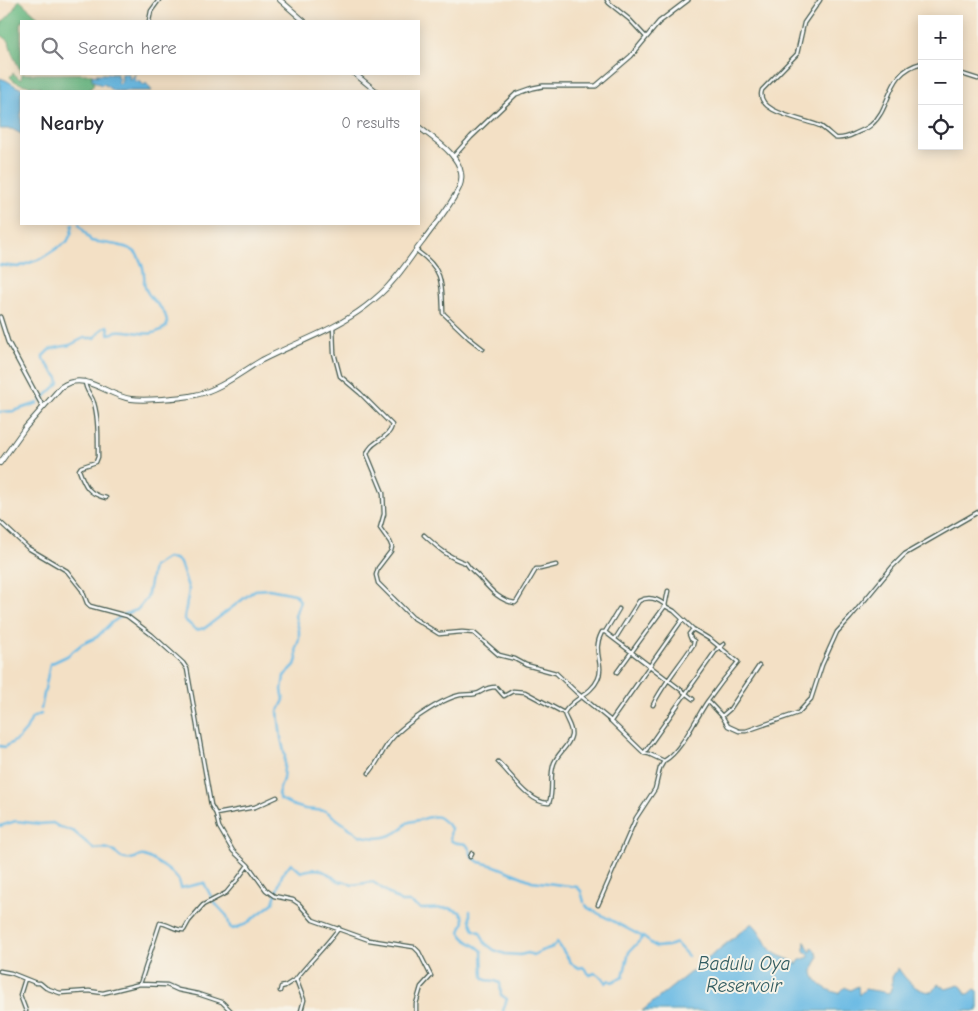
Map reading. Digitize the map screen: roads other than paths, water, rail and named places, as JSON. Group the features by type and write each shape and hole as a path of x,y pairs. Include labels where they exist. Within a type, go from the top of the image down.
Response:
{"main road":[{"path":"280,0 303,20"},
{"path":"356,75 375,90"},
{"path":"0,463 18,437 64,384 74,380 85,381 121,396 134,399 196,395 209,391 261,361 332,327 356,313 379,296 416,250 460,186 462,176 454,157 420,128"}],"street":[{"path":"149,20 151,11 159,0"},
{"path":"607,0 637,26 646,37"},
{"path":"454,157 471,137 516,94 543,86 596,86 631,56 659,22 688,0"},
{"path":"820,0 804,23 797,54 762,90 762,100 773,110 822,127 836,138 847,137 872,125 880,114 899,77 905,70 918,65"},
{"path":"963,74 978,79"},
{"path":"416,250 432,263 440,278 443,287 443,313 482,349"},
{"path":"0,317 8,342 43,407"},
{"path":"332,327 334,353 340,376 392,425 389,432 368,449 367,454 383,492 384,514 380,528 392,547 378,568 376,575 378,583 412,617 432,631 444,635 462,632 474,633 499,655 556,673 611,721 644,754 649,754 664,761"},
{"path":"85,381 85,388 94,401 98,457 96,462 81,467 79,470 87,489 106,498"},
{"path":"708,700 728,726 739,731 746,731 798,713 811,699 822,665 834,637 893,566 905,554 978,512"},
{"path":"0,522 28,548 67,571 82,590 90,606 124,615 152,635 187,669 211,805 224,838 233,851 248,865 266,890 274,896 293,900 299,904 309,917 319,923 377,942 414,948 431,976 421,987 416,1011"},
{"path":"424,535 440,550 466,564 485,585 501,599 509,602 515,603 517,601 536,568 540,569 556,565"},
{"path":"617,672 664,605 668,591"},
{"path":"598,905 636,818 655,789 660,768 664,761 668,759 679,745 708,700 738,662 693,629 674,610 659,600 652,598 645,598 639,601 615,639"},
{"path":"564,714 566,709 587,694 598,680 600,668 596,646 602,632 605,632 619,609"},
{"path":"611,721 682,620"},
{"path":"653,705 659,693 670,680 694,642 689,634 693,629"},
{"path":"605,632 693,699"},
{"path":"644,754 719,647 724,644"},
{"path":"722,716 730,709 759,666"},
{"path":"369,773 380,760 390,741 406,726 441,702 458,695 478,694 486,687 496,687 504,696 513,691 524,692 564,714 572,735 558,754 552,769 552,789 549,803 543,803 522,789 498,762"},
{"path":"216,814 255,807 276,797"},
{"path":"140,984 160,923 182,931 203,905 226,893 248,865"},
{"path":"280,991 281,987 296,978 339,928"},
{"path":"0,971 11,973 60,993 89,990 103,993 140,984 166,985 222,1002 230,1011"},
{"path":"296,978 304,1000 301,1011"},
{"path":"24,979 20,996 26,1011"}],"water":[{"path":"92,75 117,75 119,79 117,82 120,84 121,75 129,75 130,81 135,75 135,82 138,81 144,85 146,83 151,90 112,90 104,84 101,85 92,80"},
{"path":"0,78 20,88 35,90 20,90 20,133 12,129 0,129"},
{"name":"Badulu Oya Reservoir","path":"752,923 773,952 797,964 800,960 809,957 804,951 805,941 811,952 812,947 818,956 813,968 815,979 831,991 839,993 845,987 850,990 858,986 859,995 865,989 889,993 892,987 892,977 898,968 917,988 927,992 933,992 938,984 946,989 959,985 966,994 975,989 978,991 978,1011 642,1011"}],"waterway":[{"path":"0,265 18,267 40,259 67,242 73,225"},
{"path":"41,400 59,383 58,378 43,359 43,356 49,350 70,345 84,338 95,338 107,326 109,334 116,331 148,334 167,326 165,313 147,293 144,284 143,267 136,253 122,246 91,241 80,225"},
{"path":"0,412 14,411 38,403"},
{"path":"41,709 50,664 67,656 82,644 97,637 111,623 125,614 137,610 147,598 153,567 167,558 175,559 180,563 189,590 184,619 196,630 205,628 255,590 269,589 295,594 300,601 295,616 299,630 296,648 297,659 295,665 284,676 282,690 284,700 278,712 285,756 283,779 278,794 280,799 305,809 326,811 359,835 372,838 391,835 408,822 437,816 451,828 450,837 452,842 466,844 472,857 479,862 495,866 532,881 577,887 581,891 584,902"},
{"path":"0,746 5,747 18,739 26,730 32,718 41,714"},
{"path":"0,826 16,821 40,824 53,823 73,831 94,849 108,849 125,859 144,856 175,875 179,880 181,888 204,883 214,902 227,916 230,927 233,929 246,924 273,903 282,875 291,863 301,872 318,869 340,882 344,881 352,885 373,882 401,902 409,902 421,909 449,908 460,912 464,921 460,932 462,936 482,951 483,977 486,980 500,983 501,995 507,999 503,1011"},
{"path":"586,905 588,908 643,937 656,947 676,943 688,956"},
{"path":"470,911 470,920 474,930 480,932 485,943 494,950 505,954 520,955 528,953 533,955 553,947 557,942 572,964 579,968 583,967 590,975 595,973 603,978 606,983 609,980 612,982 623,977 629,952 643,937"}]}
